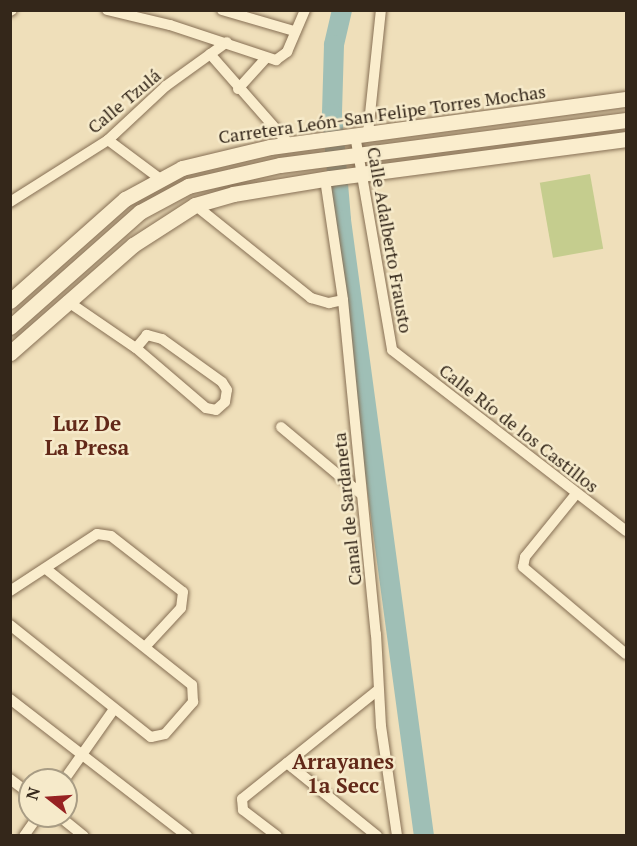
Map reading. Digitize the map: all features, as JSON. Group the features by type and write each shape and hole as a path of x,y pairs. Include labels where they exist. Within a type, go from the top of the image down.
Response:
{"main road":[{"name":"Carretera León-San Felipe Torres Mochas","path":"10,301 107,214 159,178 210,159 357,135 627,99"},
{"path":"10,327 140,212 164,196 221,175 355,155 627,120"},
{"path":"10,353 67,301 157,226 195,205 233,194 328,178 627,139"}],"street":[{"path":"107,10 227,42 266,58 282,59 305,10"},
{"path":"222,10 294,31"},
{"name":"Calle Adalberto Frausto","path":"381,10 355,155 392,350"},
{"name":"Calle Tzulá","path":"10,202 108,140 166,86 227,42"},
{"path":"210,54 238,89 290,145"},
{"path":"238,89 266,58"},
{"path":"108,140 159,178"},
{"name":"Canal de Sardaneta","path":"328,178 343,300 378,690 397,836"},
{"path":"195,205 311,298 329,303 343,300"},
{"path":"67,301 136,348 206,408 216,410 225,402 227,390 222,382 162,339 147,335 136,348"},
{"name":"Calle Río de los Castillos","path":"392,350 576,494 627,531"},
{"path":"281,427 361,494"},
{"path":"576,494 525,557 523,567 527,573 627,654"},
{"path":"10,591 101,534 123,543 180,588 185,597 181,608 145,647"},
{"path":"10,625 114,709 155,738 169,731 193,702 192,685 46,568"},
{"path":"277,836 243,810 242,799 378,690"},
{"path":"10,699 187,836"},
{"path":"72,768 114,709"},
{"path":"287,763 377,836"}],"green space":[{"path":"590,174 603,249 553,258 540,183"}],"waterway":[{"path":"342,10 334,45 332,114 341,220 424,836"}],"district":[{"name":"Luz De La Presa","path":"87,435"},
{"name":"Arrayanes 1a Secc","path":"343,773"}]}
